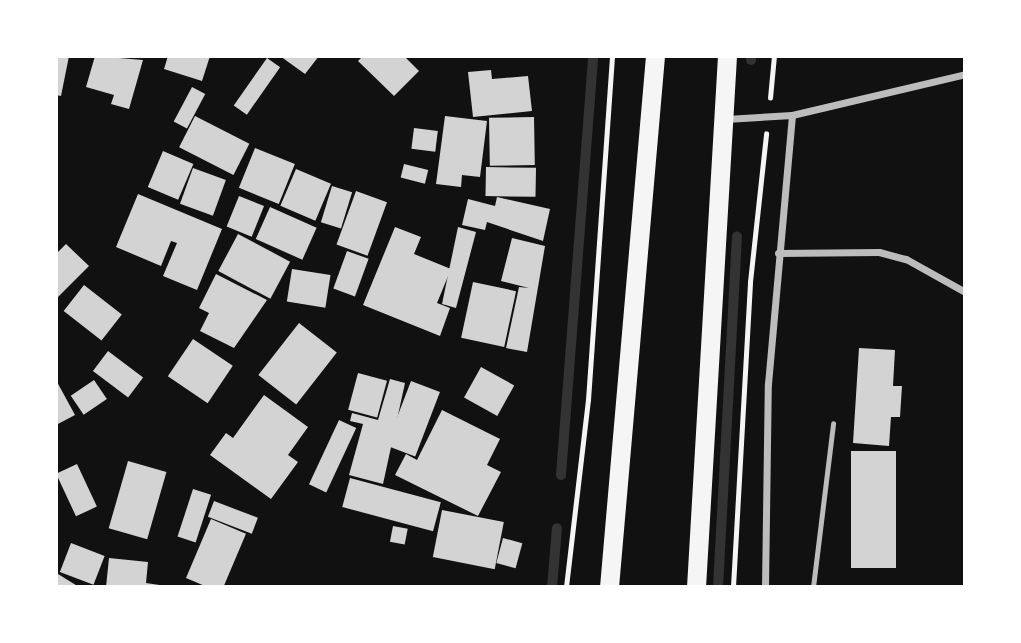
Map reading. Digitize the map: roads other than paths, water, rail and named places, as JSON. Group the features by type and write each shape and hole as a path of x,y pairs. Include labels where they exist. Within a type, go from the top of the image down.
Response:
{"highway":[{"path":"610,587 655,56"},
{"path":"696,587 727,56"}],"street":[{"path":"722,120 792,115 965,74"},
{"path":"765,587 768,384 792,115"},
{"path":"778,253 879,252 906,259 965,292"}],"lane":[{"path":"813,587 833,423"}],"waterway":[{"path":"561,475 593,56"},
{"path":"718,587 737,237"},
{"path":"552,587 557,528"}]}
